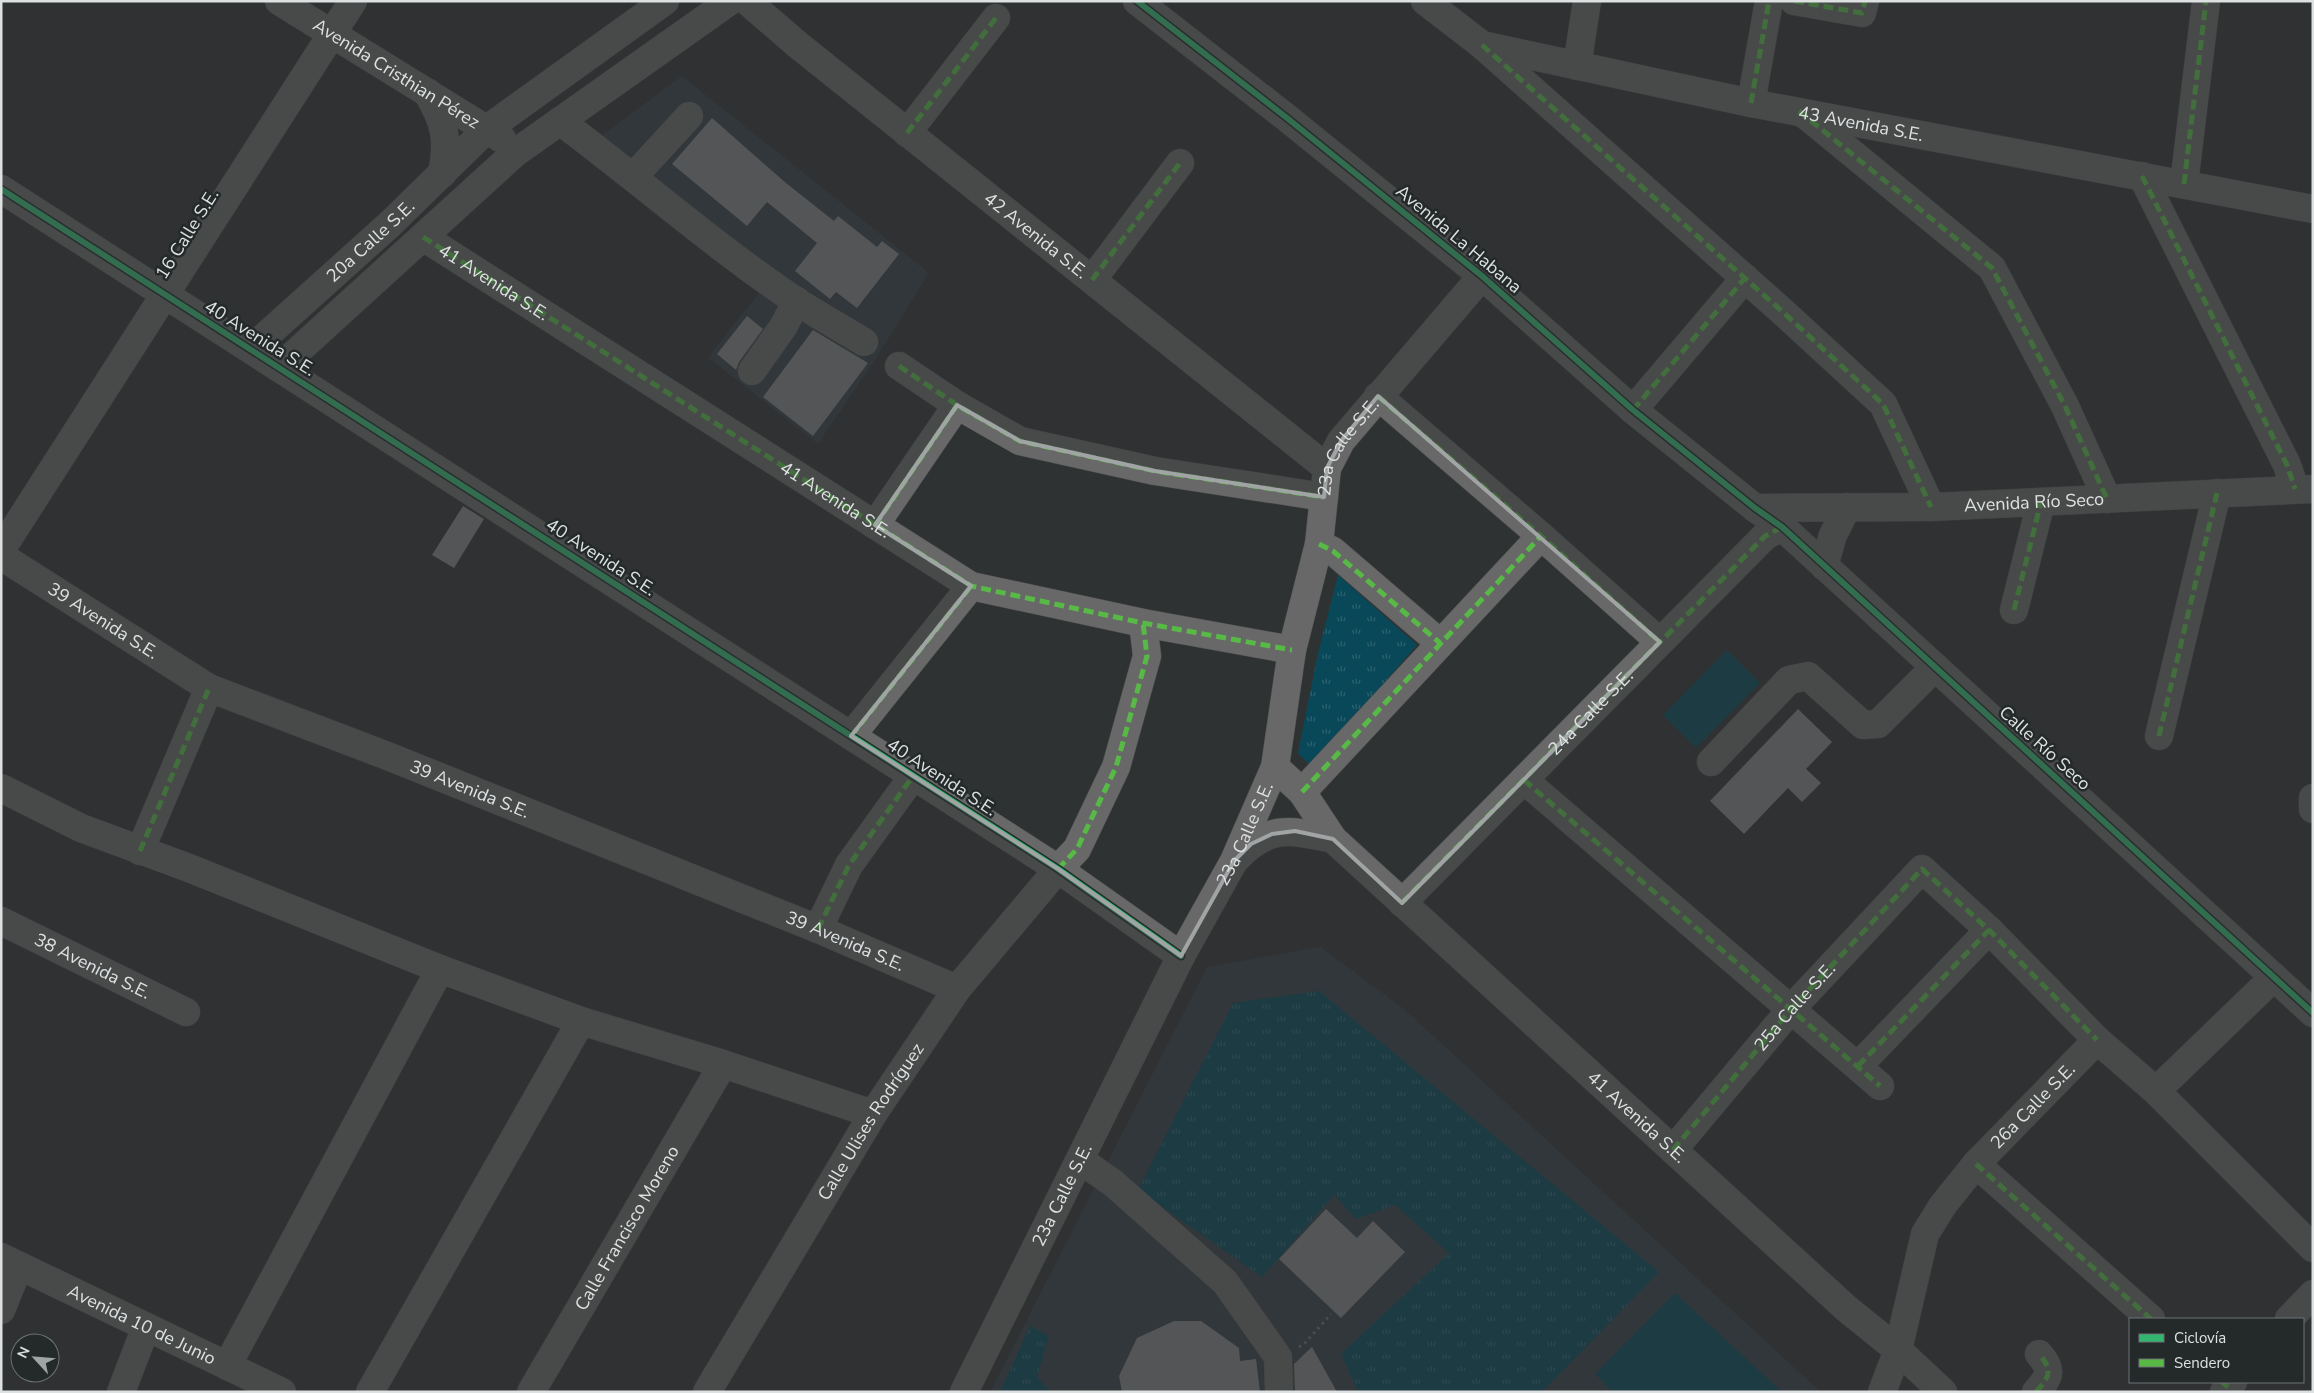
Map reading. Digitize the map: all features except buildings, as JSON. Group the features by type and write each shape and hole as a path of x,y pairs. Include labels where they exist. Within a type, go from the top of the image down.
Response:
{"street":[{"name":"Avenida Cristhian Pérez","path":"279,1 487,129"},
{"name":"16 Calle S.E.","path":"1,550 353,1"},
{"name":"20a Calle S.E.","path":"251,349 390,224 487,129 665,1"},
{"name":"20a Calle S.E.","path":"280,367 515,153 730,1"},
{"name":"42 Avenida S.E.","path":"747,1 798,45 1327,468"},
{"name":"Avenida La Habana","path":"1137,1 1287,118 1482,276 1633,410 1755,508"},
{"name":"43 Avenida S.E.","path":"1425,1 1482,45 1751,102 2313,209"},
{"path":"1577,66 1587,1"},
{"path":"1751,102 1769,1"},
{"path":"1794,1 1862,13 1865,1"},
{"path":"2184,184 2206,1"},
{"path":"908,133 996,18"},
{"path":"1482,45 1745,278 1883,404 1931,507"},
{"path":"427,92 439,111 445,131 446,152 442,174"},
{"path":"1799,111 1992,268 2065,406 2106,499"},
{"path":"634,176 689,116"},
{"path":"560,121 634,176 747,266 796,301 864,342"},
{"path":"487,129 505,142 515,153"},
{"path":"1092,280 1180,162"},
{"path":"2142,176 2287,465 2304,489"},
{"name":"40 Avenida S.E.","path":"1,189 1058,869 1181,956"},
{"name":"41 Avenida S.E.","path":"423,237 971,586 1143,623 1292,650"},
{"name":"23a Calle S.E.","path":"964,1392 1181,956 1234,861 1275,767 1292,650 1319,544 1327,468 1341,441 1482,276"},
{"path":"1633,410 1745,278"},
{"path":"752,371 783,327 796,301"},
{"path":"899,366 957,405 1020,441 1155,471 1324,497"},
{"path":"1378,396 1541,536 1660,642"},
{"path":"875,525 957,405"},
{"name":"Avenida Río Seco","path":"1755,508 1931,507 2304,489"},
{"path":"2158,736 2216,493"},
{"path":"2014,610 2040,502"},
{"path":"1824,566 1832,535 1846,507"},
{"name":"Calle Río Seco","path":"1755,508 1782,527 2313,1013"},
{"name":"24a Calle S.E.","path":"1402,902 1765,536 1782,527"},
{"path":"1302,792 1541,536"},
{"path":"1319,544 1333,551 1440,644"},
{"name":"39 Avenida S.E.","path":"1,556 209,688 394,759 818,929 957,989"},
{"path":"851,736 971,586"},
{"name":"Calle Ulises Rodríguez","path":"707,1392 873,1114 957,989 1077,849 1116,767 1146,656 1143,623"},
{"path":"1711,762 1789,680 1808,676 1863,725 1878,724 1934,667"},
{"path":"140,850 209,688"},
{"name":"41 Avenida S.E.","path":"1275,767 1302,792 1332,839 1847,1309 1898,1350 1943,1392"},
{"path":"818,929 849,865 914,776"},
{"path":"1524,780 1792,1008 1880,1086"},
{"path":"1,788 81,828 189,868 440,969 581,1022 723,1064 873,1114"},
{"path":"2313,798 2313,809"},
{"name":"41 Avenida S.E.","path":"1234,861 1250,844 1272,834 1295,831 1332,839"},
{"name":"25a Calle S.E.","path":"1673,1150 1792,1008 1922,868 1988,930"},
{"name":"38 Avenida S.E.","path":"1,921 186,1012"},
{"path":"1858,1066 1988,930 2097,1040 2156,1091 2313,1248"},
{"path":"227,1366 440,969"},
{"path":"2156,1091 2274,977"},
{"path":"370,1392 581,1022"},
{"name":"26a Calle S.E.","path":"1882,1392 1898,1350 1925,1234 1943,1205 1976,1164 2097,1040"},
{"name":"Calle Francisco Moreno","path":"531,1392 723,1064"},
{"path":"1080,1160 1113,1183 1225,1282 1278,1358 1279,1392"},
{"path":"1976,1164 2150,1318"},
{"path":"1,1310 10,1262"},
{"name":"Avenida 10 de Junio","path":"10,1262 282,1392"},
{"path":"2291,1318 2313,1294"},
{"path":"121,1392 146,1327"},
{"path":"2036,1392 2046,1380 2049,1372 2048,1364 2039,1354"}],"path":[{"path":"1278,1358 1305,1343 1331,1314"}],"highlighted area":[{"path":"1378,396 1660,642 1402,903 1333,839 1295,831 1272,834 1251,844 1234,861 1181,956 1058,869 851,736 971,586 875,525 957,405 1020,441 1155,471 1324,497 1327,468 1341,441"}],"shaded area":[{"path":"682,76 929,273 877,357 818,444 709,358 759,293 578,150 600,137"},
{"path":"1321,947 1404,1009 1821,1392 990,1392 1207,967"}],"green space":[{"path":"1338,575 1417,645 1311,766 1298,753 1318,653"},
{"path":"1727,650 1760,683 1696,748 1663,715"},
{"path":"1319,991 1659,1272 1542,1392 1358,1392 1341,1354 1449,1253 1395,1205 1356,1219 1334,1195 1262,1277 1138,1190 1233,1003"},
{"path":"1675,1293 1782,1392 1613,1392 1595,1374"},
{"path":"1030,1326 1049,1336 1037,1377 1051,1392 1000,1392"}],"marked path":[{"path":"1751,103 1769,1"},
{"path":"1794,1 1862,13 1865,1"},
{"path":"2184,184 2206,1"},
{"path":"907,133 996,18"},
{"path":"1482,45 1784,313 1883,404 1931,507"},
{"path":"1799,111 1992,268 2065,406 2107,499"},
{"path":"1092,280 1180,163"},
{"path":"2142,176 2287,465 2295,489"},
{"path":"423,237 971,586 1143,623 1292,650"},
{"path":"1633,410 1745,278"},
{"path":"899,366 957,405 1020,441 1155,471 1324,497"},
{"path":"1378,396 1541,536 1660,642"},
{"path":"875,525 957,405"},
{"path":"2159,736 2217,493"},
{"path":"2014,610 2041,502"},
{"path":"1402,903 1765,536 1782,527"},
{"path":"1302,792 1541,536"},
{"path":"1319,544 1333,551 1440,643"},
{"path":"851,736 971,586"},
{"path":"1058,869 1077,849 1116,767 1147,656 1143,623"},
{"path":"140,851 209,688"},
{"path":"818,929 849,865 913,776"},
{"path":"1524,780 1880,1086"},
{"path":"1673,1150 1792,1008 1922,869 1989,930 2097,1040"},
{"path":"1858,1066 1989,930"},
{"path":"1976,1164 2150,1318"},
{"path":"2036,1392 2048,1374 2047,1365 2039,1354"},
{"path":"2223,1383 2228,1387"}],"cycle path":[{"path":"1137,1 1287,118 1482,276 1633,410 1755,508 1782,527 2313,1013"},
{"path":"1,189 1058,869 1181,956"}]}
